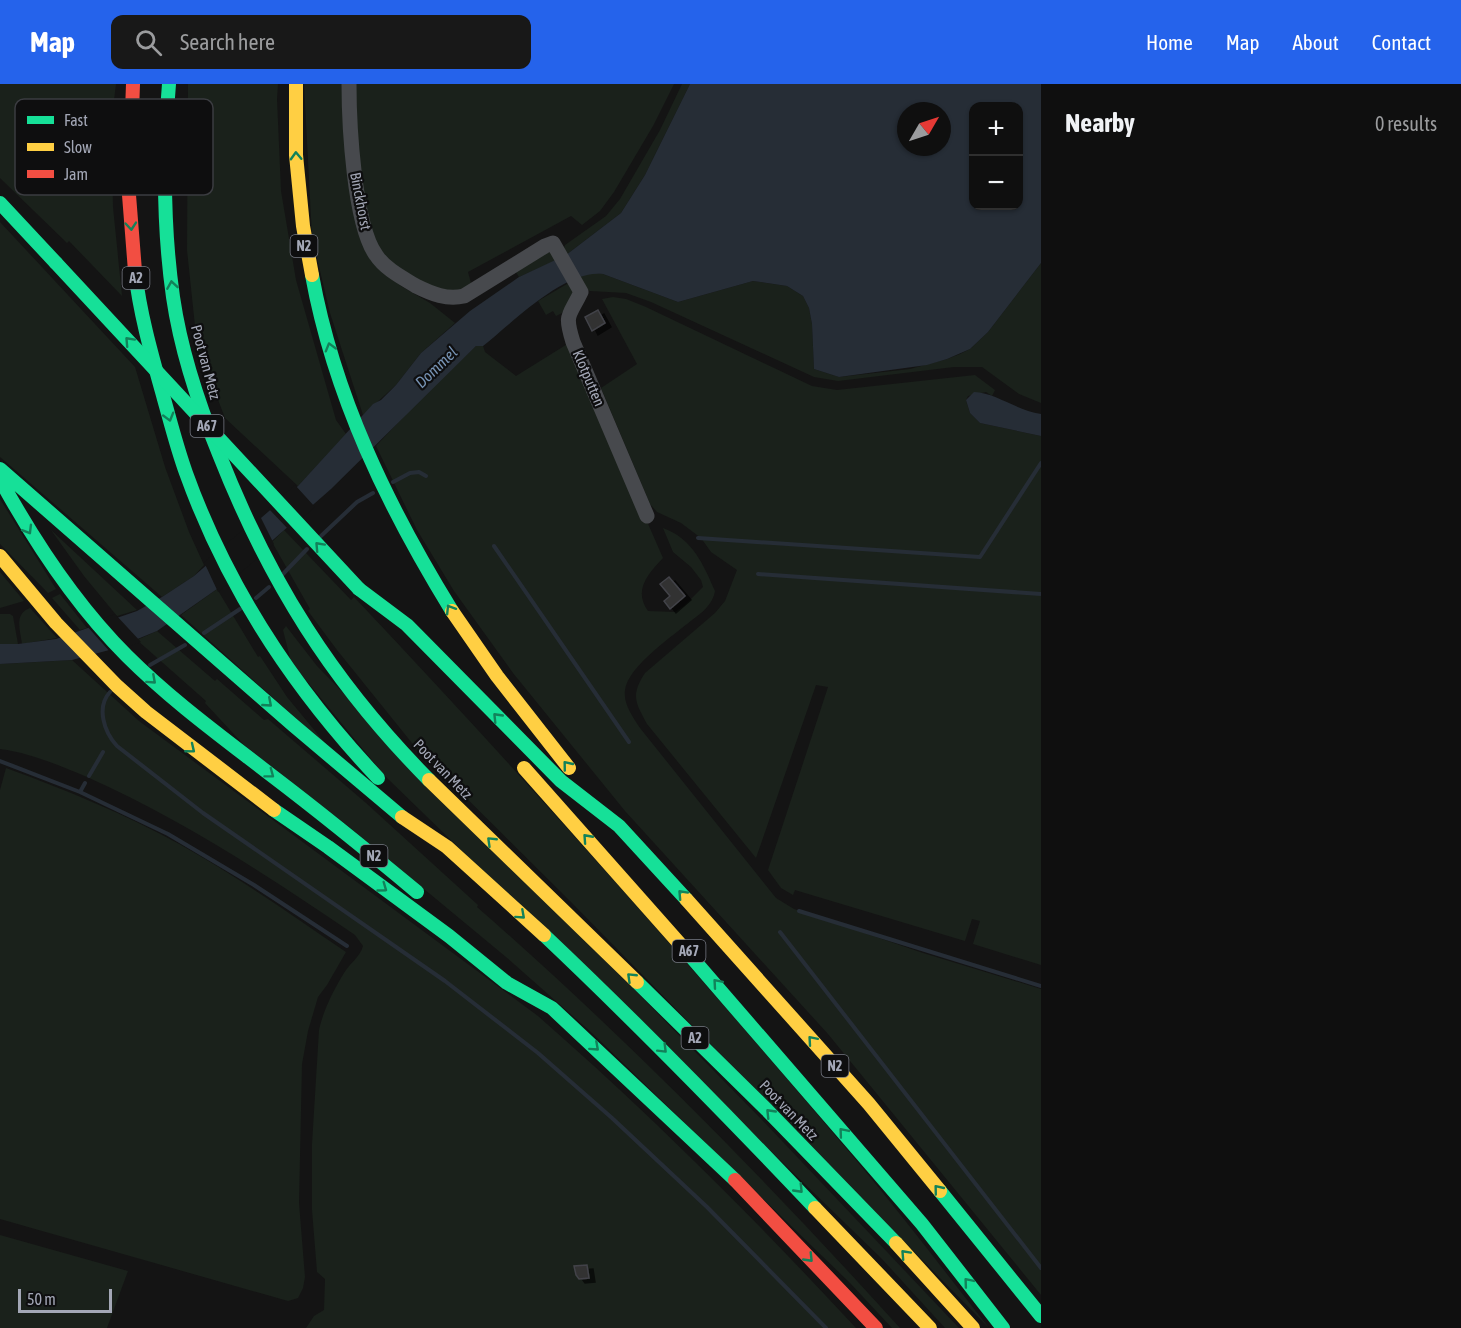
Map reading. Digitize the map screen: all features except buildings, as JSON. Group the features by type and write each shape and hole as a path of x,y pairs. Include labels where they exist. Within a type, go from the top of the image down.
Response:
{"highway":[{"name":"A2","path":"131,99 132,84"},
{"name":"Poot van Metz","path":"168,99 169,84"},
{"name":"N2","path":"296,84 296,153 303,239 319,310 347,403 372,463 408,537 457,620 561,758 868,1104 1041,1316"},
{"name":"A2","path":"130,195 134,262 148,347 183,466 224,559 269,640 293,676 348,746 447,847 662,1048 754,1141 930,1328"},
{"name":"Poot van Metz","path":"165,195 171,278 188,368 214,442 255,542 296,615 326,660 361,705 408,757 545,894 715,1057 860,1206 973,1328"},
{"name":"A67","path":"0,203 477,716"},
{"path":"0,469 393,811 447,847"},
{"name":"N2","path":"0,479 42,552 82,606 149,677 190,712 344,831 431,904"},
{"path":"4,560 78,646 146,712 204,759 440,929 507,982 552,1008"},
{"name":"N2","path":"359,589 407,625 561,781 619,826"},
{"name":"A67","path":"516,759 689,951 761,1035 985,1302 1003,1328"},
{"path":"449,919 552,1008 719,1164 876,1328"}],"street":[{"name":"Binckhorst","path":"350,84 349,118 355,174 364,225 376,255 395,272 432,294 454,299 464,296 514,264 555,247"},
{"name":"Klotputten","path":"555,247 581,292 568,314 567,322 573,342 647,516"}],"shaded area":[{"path":"0,84 116,84 114,99 15,99 15,193 0,178"},
{"path":"188,84 278,84 281,191 296,280 336,420 346,434 298,486 225,418 197,345 187,250 187,195 213,195 213,99 188,99"},
{"path":"304,84 345,84 370,259 401,286 430,303 455,323 421,353 396,385 363,415 330,313 312,237"},
{"path":"355,84 674,84 653,126 614,192 600,211 582,225 571,216 468,272 471,283 467,290 433,290 404,273 379,252 367,220 354,118"},
{"path":"682,84 690,84 645,175 621,213 566,255 565,245 606,216 620,199 660,130"},
{"path":"18,195 113,195 122,296 69,241 67,243"},
{"path":"0,222 135,367 165,467 204,565 194,576 162,597 0,457"},
{"path":"552,252 559,259 519,277 514,269 536,255"},
{"path":"1041,263 1041,403 1019,394 982,367 954,367 838,381 814,377 651,302 626,293 590,291 586,289 580,276 603,274 678,302 753,281 787,286 803,296 809,308 814,369 839,377 910,369 947,359 970,349 988,332"},
{"path":"572,281 575,292 562,313 556,316 553,311 546,315 538,301"},
{"path":"613,297 626,299 646,307 812,386 837,390 975,375 995,390 992,396 986,392 968,396 966,400 970,413 980,423 1041,436 1041,965 973,944 980,921 972,919 965,941 795,890 793,895 781,888 768,870 828,687 816,685 756,858 647,724 636,699 640,681 645,673 715,613 725,601 737,570 711,552 701,538 681,523 657,512 650,504 601,388 637,364 602,299"},
{"path":"569,343 663,558 652,570 642,589 642,596 648,611 675,612 703,587 701,580 691,567 673,552 663,528 682,539 696,554 715,591 707,608 643,661 628,681 625,690 626,700 640,728 776,898 794,909 923,953 1041,989 1041,1295 828,1034 625,811 513,673 454,591 417,530 376,446 423,396 476,346 483,346 485,352 516,376"},
{"path":"0,499 56,589 48,593 0,544"},
{"path":"51,530 137,610 117,616 84,576"},
{"path":"284,530 351,600 354,597 419,666 672,946 856,1160 989,1328 570,901 416,748 308,611 310,609 272,542"},
{"path":"0,572 24,601 0,608"},
{"path":"217,589 258,657 260,656 287,697 330,749 181,615"},
{"path":"60,594 87,628 80,630 52,598"},
{"path":"30,608 57,638 22,644 20,618"},
{"path":"0,614 13,616 18,644 0,644"},
{"path":"286,626 317,666 765,1123 959,1328 945,1328 882,1259 385,776 291,662 283,630"},
{"path":"157,631 264,720 268,719 366,803 588,1007 695,1111 900,1328 892,1328 850,1283 592,1033 506,957 348,826 244,745 205,703 206,701 137,640"},
{"path":"72,660 139,721 538,1016 701,1168 856,1328 306,1328 314,1316 324,1310 325,1279 317,1272 312,1210 312,1144 319,1030 336,986 363,946 355,935 290,891 156,811 66,768 34,756 0,749 0,664"},
{"path":"6,768 95,803 181,845 244,883 346,952 318,997 308,1031 302,1064 299,1203 305,1277 298,1298 288,1301 0,1219 0,790"},
{"path":"0,1235 128,1271 107,1328 0,1328"}],"water":[{"name":"Dommel","path":"690,84 1041,84 1041,263 988,332 970,349 927,365 839,377 814,369 809,308 803,296 787,286 753,281 678,302 603,274 588,275 572,280 540,300 483,346 476,346 331,489 217,589 157,631 113,649 72,660 0,664 0,644 56,639 137,611 194,576 298,486 373,404 381,400 396,385 421,353 470,311 519,277 566,255 621,213 645,175"},
{"path":"974,392 990,395 1041,414 1041,436 980,423 970,413 966,400"}],"pier":[{"path":"295,485 315,507 289,530 268,508"},
{"path":"260,516 274,544 218,592 204,562"},
{"path":"115,614 141,642 111,653 86,625"}],"waterway":[{"path":"698,538 980,557 1041,463"},
{"path":"393,482 410,473 419,472 426,476"},
{"path":"321,536 357,502 373,493"},
{"path":"494,546 629,742"},
{"path":"283,574 307,549"},
{"path":"758,574 1041,594"},
{"path":"256,598 269,587"},
{"path":"204,633 240,609"},
{"path":"150,665 185,645"},
{"path":"110,692 103,705 103,719 108,734 117,746 203,813 445,981 538,1053 707,1207 826,1328"},
{"path":"89,776 103,752"},
{"path":"0,761 80,792 168,834 254,885 347,946"},
{"path":"80,792 85,783"},
{"path":"799,911 1041,986"},
{"path":"780,932 1041,1268"}],"traffic: fast":[{"path":"168,99 169,84"},
{"path":"165,195 167,244 173,297 181,338 204,416 238,500 259,545 306,628 362,706 429,780"},
{"path":"0,203 56,263"},
{"path":"56,263 359,589"},
{"path":"135,271 147,335 177,445 203,515 222,556 266,635 292,673 319,709 378,778"},
{"path":"312,275 334,364 366,449 406,532 452,611"},
{"path":"0,469 402,817"},
{"path":"0,479 57,572 90,615 127,656 197,718 327,818 417,892"},
{"path":"359,589 407,625 561,781 619,826 686,899"},
{"path":"274,810 449,936 507,983 552,1008 735,1180"},
{"path":"544,935 749,1138 815,1208"},
{"path":"687,952 922,1224 1003,1328"},
{"path":"637,982 767,1110 896,1243"},
{"path":"940,1191 1041,1316"}],"traffic: slow":[{"path":"296,84 296,155 303,226 312,275"},
{"path":"0,556 56,623 117,686 146,712 274,810"},
{"path":"452,611 497,676 569,768"},
{"path":"524,768 687,952"},
{"path":"429,780 637,982"},
{"path":"402,817 447,847 544,935"},
{"path":"686,899 869,1104 940,1191"},
{"path":"815,1208 930,1328"},
{"path":"896,1243 973,1328"}],"traffic: jam":[{"path":"132,99 133,84"},
{"path":"129,195 135,271"},
{"path":"735,1180 876,1328"}]}
